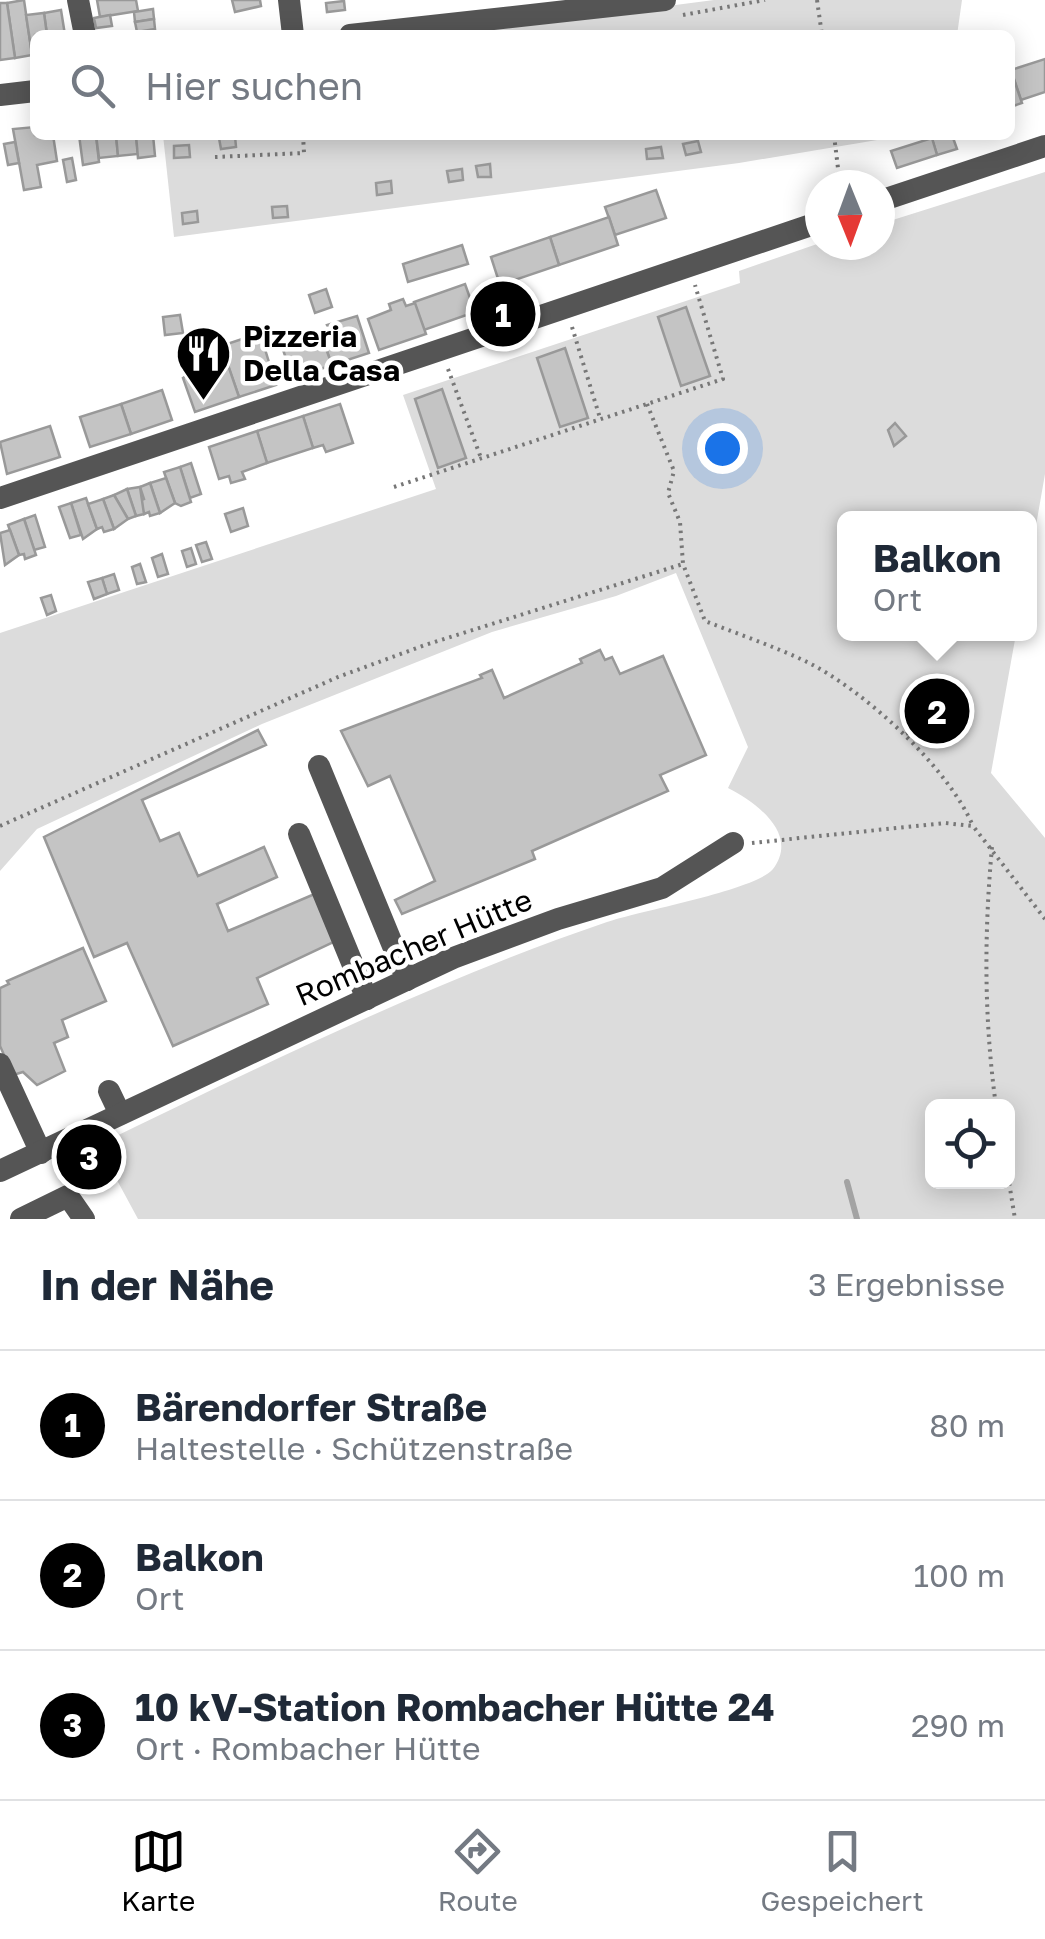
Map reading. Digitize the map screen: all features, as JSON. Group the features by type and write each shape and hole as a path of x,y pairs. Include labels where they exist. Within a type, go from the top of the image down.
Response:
{"street":[{"path":"78,0 84,30"},
{"path":"289,0 292,30"},
{"path":"395,30 664,0"},
{"path":"0,95 30,92"},
{"path":"895,197 1045,146"},
{"path":"0,498 805,227"},
{"path":"319,766 407,980"},
{"path":"299,834 367,999"},
{"name":"Rombacher Hütte","path":"0,1171 407,980 558,919 662,888 733,843"},
{"path":"0,1064 40,1153"},
{"path":"109,1090 120,1114"},
{"path":"21,1219 68,1196 84,1219"}],"path":[{"path":"817,0 821,30"},
{"path":"215,157 304,153 303,140"},
{"path":"835,140 838,170"},
{"path":"394,487 723,379 697,291"},
{"path":"575,335 600,419"},
{"path":"450,374 481,458"},
{"path":"647,404 674,471 668,493 680,522 683,564 704,621 808,663 906,734 964,803 973,826 1045,919"},
{"path":"0,826 338,677 425,644 683,564"},
{"path":"906,734 932,723 937,711"},
{"path":"733,843 776,844 945,822 973,826"},
{"path":"992,847 984,932 987,1040 995,1099"},
{"path":"1010,1189 1015,1219"}],"shaded area":[{"path":"714,0 962,0 958,30 483,30"},
{"path":"164,140 877,140 739,163 174,237"},
{"path":"1045,172 1045,474 1037,520 1037,511 837,511 837,641 1015,641 991,773 1045,838 1045,1219 138,1219 98,1145 349,1026 541,945 607,922 744,885 773,869 781,843 771,820 728,788 748,747 676,573 616,596 492,632 262,724 37,829 0,871 0,633 436,489 403,395 740,283 739,271 805,248 805,260 895,260 895,219"}],"building":[{"path":"24,0 30,55 15,58 7,3"},
{"path":"97,0 136,0 138,11 100,17"},
{"path":"232,0 260,0 261,6 235,12"},
{"path":"344,1 345,10 327,12 326,3"},
{"path":"0,3 7,3 15,58 0,60"},
{"path":"153,9 154,19 135,22 134,12"},
{"path":"61,10 64,30 46,30 44,13"},
{"path":"44,13 46,30 30,30 30,41 26,15"},
{"path":"110,15 112,26 96,28 94,18"},
{"path":"154,19 155,29 137,30 135,22"},
{"path":"1045,59 1045,92 1021,100 1015,69"},
{"path":"1015,83 1022,103 1015,105"},
{"path":"30,127 30,140 54,140 57,161 37,165 41,187 24,190 13,129"},
{"path":"80,140 97,140 99,162 83,165"},
{"path":"97,140 116,140 118,156 99,158"},
{"path":"116,140 137,140 138,154 118,156"},
{"path":"136,140 153,140 155,156 138,158"},
{"path":"219,140 235,140 236,147 221,149"},
{"path":"932,140 954,140 957,149 937,155"},
{"path":"933,140 937,155 897,168 891,151"},
{"path":"698,141 701,152 686,155 683,144"},
{"path":"15,142 19,163 8,165 4,144"},
{"path":"189,145 190,157 174,158 174,146"},
{"path":"661,147 663,158 647,159 646,149"},
{"path":"72,158 76,180 67,182 63,160"},
{"path":"490,164 491,177 478,177 476,166"},
{"path":"462,169 463,180 449,182 447,171"},
{"path":"391,181 392,193 377,195 376,183"},
{"path":"656,190 666,218 615,235 605,207"},
{"path":"287,206 288,217 273,218 272,207"},
{"path":"197,211 198,222 183,224 182,213"},
{"path":"609,217 618,245 559,265 550,237"},
{"path":"550,237 559,265 500,285 491,257"},
{"path":"462,245 468,264 408,282 403,264"},
{"path":"465,284 475,312 424,330 414,302"},
{"path":"326,289 332,307 315,313 309,295"},
{"path":"403,299 406,306 415,303 426,334 379,350 368,319 391,310 389,304"},
{"path":"686,307 710,376 681,386 658,317"},
{"path":"180,315 183,333 165,335 163,317"},
{"path":"357,316 369,353 332,365 321,335 330,332 327,325"},
{"path":"308,332 310,338 321,335 332,365 293,379 280,341"},
{"path":"260,333 276,385 239,397 221,346"},
{"path":"565,348 588,418 560,427 537,358"},
{"path":"227,362 239,397 195,412 183,378 203,365 205,370"},
{"path":"442,389 466,458 438,468 415,399"},
{"path":"162,390 172,420 131,434 121,404"},
{"path":"121,404 131,434 90,447 80,417"},
{"path":"340,404 353,443 326,452 323,445 313,448 303,416"},
{"path":"303,416 313,448 267,463 257,431"},
{"path":"895,423 906,436 894,446 888,430"},
{"path":"50,426 60,457 7,474 0,442"},
{"path":"257,431 267,463 242,472 245,479 231,483 229,476 219,479 209,447"},
{"path":"191,463 201,494 190,498 180,467"},
{"path":"180,467 191,502 181,506 175,503 164,472"},
{"path":"166,478 175,503 160,513 150,483"},
{"path":"150,483 160,513 150,516 149,512 144,514 139,501 144,499 140,487"},
{"path":"140,487 144,514 136,516 127,489"},
{"path":"127,489 136,516 128,519 114,495"},
{"path":"114,495 128,519 114,529 103,499"},
{"path":"86,498 97,529 83,539 71,503"},
{"path":"103,499 114,529 104,532 102,527 97,529 88,504"},
{"path":"71,503 81,535 70,538 59,507"},
{"path":"243,508 248,526 231,532 225,514"},
{"path":"35,515 45,547 34,550 24,519"},
{"path":"24,519 36,555 25,559 24,554 19,555 8,525"},
{"path":"10,530 19,555 5,565 0,533"},
{"path":"206,542 212,559 202,562 196,545"},
{"path":"191,548 196,564 187,567 182,551"},
{"path":"162,554 168,574 158,577 152,558"},
{"path":"140,564 146,582 137,584 132,567"},
{"path":"114,574 119,590 107,594 102,578"},
{"path":"102,578 107,594 94,599 88,582"},
{"path":"51,595 56,611 47,615 41,598"},
{"path":"600,650 605,660 612,657 620,674 663,656 706,755 660,775 668,791 532,851 535,859 402,914 395,900 435,881 390,776 368,786 341,731 482,678 480,675 492,670 504,698 582,663 580,659"},
{"path":"258,730 266,745 142,800 160,841 179,833 198,876 264,847 277,877 217,904 228,931 317,893 338,940 257,978 268,1004 173,1046 127,943 94,957 44,837"},
{"path":"83,948 106,1001 62,1020 68,1037 54,1043 65,1071 37,1085 23,1072 13,1075 0,1046 0,988 9,984 7,981"}],"waterway":[{"path":"847,1182 857,1219"}],"place":[{"name":"Bärendorfer Straße","path":"503,314"},
{"name":"Pizzeria Della Casa","path":"204,403"},
{"name":"Balkon","path":"937,711"},
{"name":"10 kV-Station Rombacher Hütte 24","path":"89,1157"}]}
